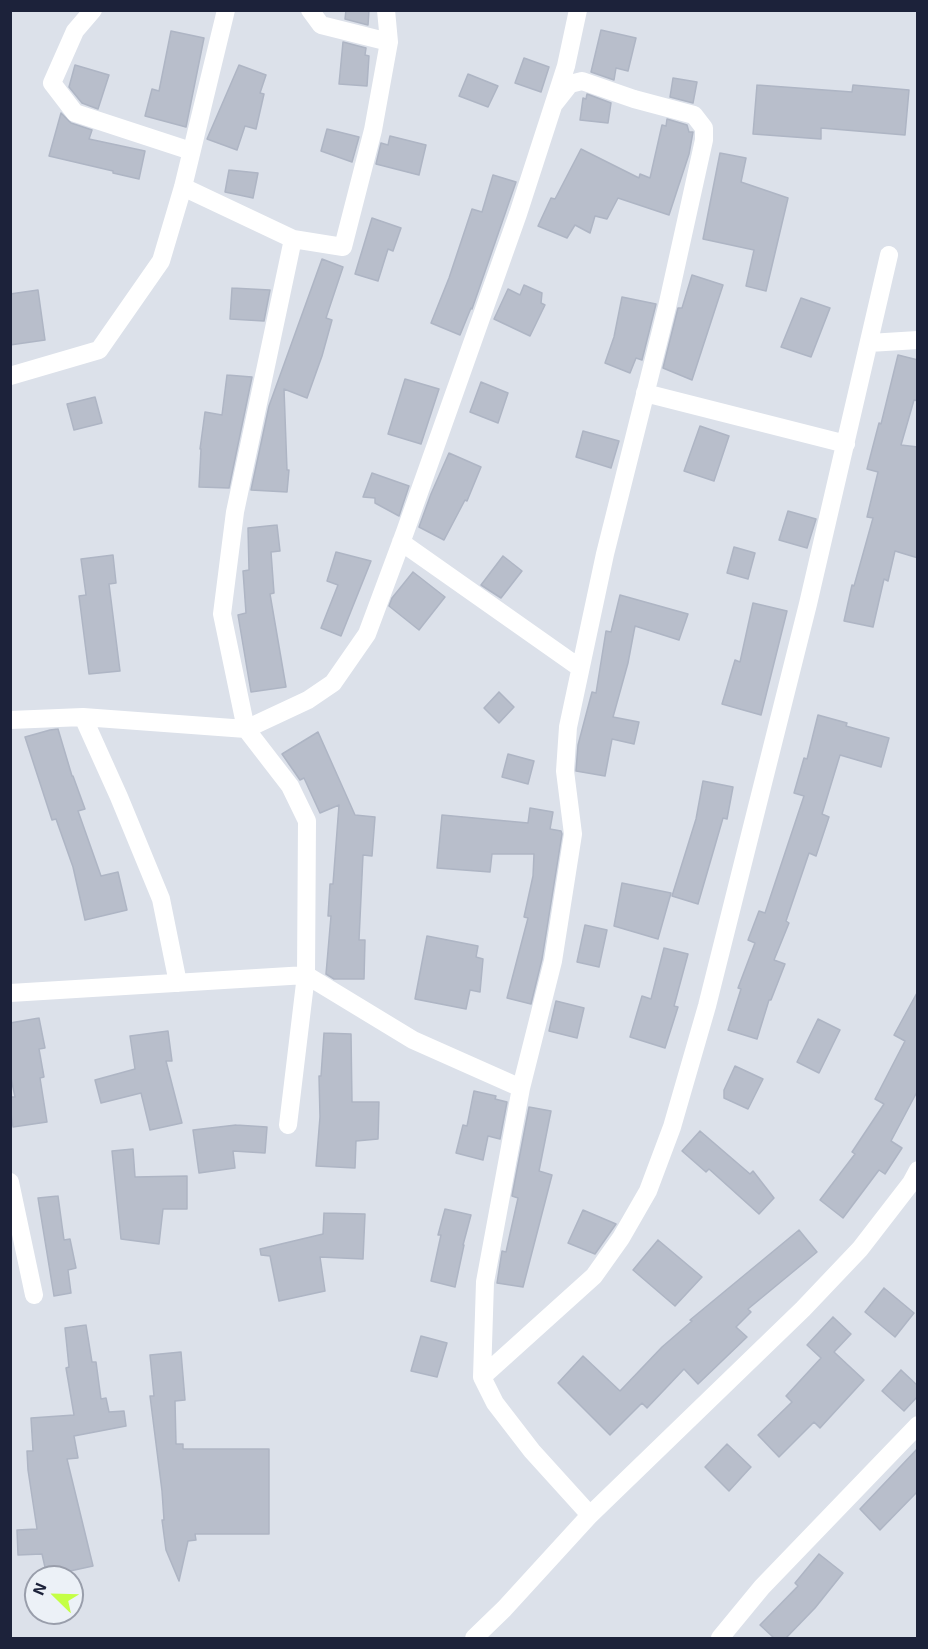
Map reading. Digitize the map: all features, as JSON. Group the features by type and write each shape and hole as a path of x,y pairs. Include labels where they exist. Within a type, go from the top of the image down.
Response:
{"street":[{"path":"93,10 75,31 52,83 75,113 191,151"},
{"path":"10,376 99,350 161,261 183,188 226,10"},
{"path":"310,10 321,25 389,42"},
{"path":"183,188 294,239 343,247 373,130 389,42 386,10"},
{"path":"10,720 83,717 246,729 308,700 333,683 367,634 401,542 518,214 555,103 578,10"},
{"path":"555,103 570,84 582,81 634,99 694,115 704,128 705,140 667,307 605,554 568,727 565,771 573,834 553,961 521,1088 484,1282 482,1377 495,1403 526,1443 590,1515"},
{"path":"288,1125 306,975 307,821 290,786 246,729 222,614 235,512 294,239"},
{"path":"482,1377 594,1276 621,1238 648,1191 672,1127 707,1006 808,604 889,255"},
{"path":"869,343 918,339"},
{"path":"645,393 846,444"},
{"path":"401,542 580,668"},
{"path":"83,717 119,796 161,899 178,983"},
{"path":"10,993 306,975 413,1040 521,1088"},
{"path":"474,1638 504,1609 590,1515 803,1309 860,1249 911,1183 918,1170"},
{"path":"10,1182 34,1295"},
{"path":"720,1638 762,1587 918,1425"}],"building":[{"path":"346,10 369,10 368,25 345,19"},
{"path":"601,30 636,38 628,71 616,68 614,80 591,72"},
{"path":"171,31 204,38 186,127 145,116 152,89 159,91"},
{"path":"343,42 366,48 365,55 369,56 367,86 339,84"},
{"path":"524,58 549,67 541,92 515,83"},
{"path":"75,65 109,75 98,109 82,103 69,87"},
{"path":"239,65 266,75 260,93 264,94 256,129 245,126 237,150 207,139"},
{"path":"468,74 498,86 488,107 459,96"},
{"path":"673,78 697,82 693,103 670,97"},
{"path":"757,85 852,92 853,85 909,90 905,135 821,128 821,139 753,134"},
{"path":"587,94 611,103 608,123 580,120 583,98 586,99"},
{"path":"61,113 71,123 92,130 89,139 145,151 139,179 49,156"},
{"path":"667,119 687,125 689,132 693,132 689,154 669,215 618,198 607,219 595,216 590,233 575,225 567,238 538,226 551,198 555,199 581,149 639,178 640,174 650,178 662,125 666,126"},
{"path":"327,129 359,137 352,162 321,151"},
{"path":"390,136 426,145 419,175 376,164 381,143 388,145"},
{"path":"720,153 746,158 741,182 788,198 766,291 746,286 754,250 703,239"},
{"path":"229,170 258,173 253,198 225,192"},
{"path":"493,175 516,182 472,309 460,335 431,323 472,209 482,212"},
{"path":"372,218 401,228 393,251 388,249 378,281 355,274"},
{"path":"322,259 343,267 326,318 332,320 307,398 284,389 287,470 289,470 287,492 251,490 269,406"},
{"path":"692,275 723,285 692,380 663,368 678,308 682,308"},
{"path":"524,285 542,293 541,303 545,305 530,336 494,319 508,289 520,295"},
{"path":"232,288 270,290 264,321 230,319"},
{"path":"38,290 45,340 10,345 10,294"},
{"path":"622,297 656,304 642,360 636,358 630,373 605,363 614,337"},
{"path":"801,298 830,308 811,357 781,347"},
{"path":"898,355 918,360 918,401 914,400 901,445 918,447 918,558 895,551 888,581 884,579 873,627 844,621 852,585 854,586 873,518 867,517 878,472 867,469"},
{"path":"227,375 252,377 229,488 199,487 200,449 205,412 222,415"},
{"path":"405,379 439,389 421,444 388,434"},
{"path":"481,382 508,393 498,423 470,412"},
{"path":"95,397 102,423 74,430 67,404"},
{"path":"700,426 729,436 714,481 684,471"},
{"path":"583,431 619,441 611,468 576,457"},
{"path":"449,453 481,467 467,501 465,500 444,540 419,527"},
{"path":"372,473 409,486 399,516 375,503 375,498 363,497"},
{"path":"788,511 816,519 807,548 779,540"},
{"path":"277,525 280,551 271,552 274,593 270,594 286,687 251,692 238,615 246,613 243,571 249,570 248,528"},
{"path":"734,547 755,553 748,579 727,573"},
{"path":"336,552 371,561 341,636 321,628 338,585 327,581"},
{"path":"113,555 116,583 109,584 120,671 89,674 79,596 86,595 81,559"},
{"path":"503,556 522,571 501,598 481,585"},
{"path":"413,572 445,597 419,630 389,606 392,598"},
{"path":"620,595 688,614 679,640 635,626 628,663 613,717 639,722 634,744 612,739 605,776 576,771 578,745 592,692 596,693 606,631 611,632"},
{"path":"753,603 787,611 761,715 722,704 735,660 740,662"},
{"path":"499,692 514,707 499,723 484,708"},
{"path":"818,715 847,723 846,726 889,738 881,767 840,755 822,814 829,817 816,856 809,853 786,921 789,923 774,960 785,964 771,1000 769,1000 757,1039 728,1030 741,989 738,988 755,943 748,940 759,911 765,913 804,796 794,793 804,758 807,759"},
{"path":"58,729 85,809 78,811 101,876 118,872 127,910 85,920 73,867 56,819 52,820 25,737"},
{"path":"318,732 355,815 375,817 372,856 363,855 359,940 365,940 364,979 334,979 326,974 331,916 328,916 330,884 333,884 339,805 320,813 304,778 300,780 282,754"},
{"path":"508,754 534,761 528,784 502,777"},
{"path":"703,781 733,787 727,819 723,818 698,904 672,896 696,819"},
{"path":"530,808 553,812 550,829 561,831 562,834 542,959 531,1004 507,998 528,918 524,917 533,876 534,854 492,854 490,872 437,868 442,815 528,823"},
{"path":"622,883 671,893 658,939 614,926"},
{"path":"585,925 607,930 599,967 577,962"},
{"path":"427,936 478,946 476,957 483,959 480,992 470,990 466,1009 415,999"},
{"path":"664,948 688,954 674,1006 678,1007 665,1048 630,1037 642,996 651,999"},
{"path":"918,991 918,1090 891,1141 902,1148 885,1174 879,1170 843,1218 820,1200 855,1154 852,1152 884,1104 875,1099 905,1041 894,1035"},
{"path":"556,1001 584,1008 577,1038 549,1031"},
{"path":"39,1018 45,1048 39,1049 44,1077 40,1078 47,1122 13,1127 10,1097 15,1097 10,1073 10,1023"},
{"path":"818,1019 840,1030 819,1073 797,1062"},
{"path":"168,1031 172,1061 166,1061 182,1123 150,1130 141,1093 101,1103 95,1080 135,1069 130,1036"},
{"path":"324,1033 351,1034 352,1102 379,1102 378,1139 356,1141 355,1168 316,1166 320,1117 319,1076 321,1076"},
{"path":"735,1066 763,1079 748,1109 724,1098 724,1090"},
{"path":"474,1091 496,1096 495,1099 507,1102 500,1139 488,1136 483,1160 456,1153 463,1125 467,1126"},
{"path":"529,1107 551,1111 539,1171 552,1175 523,1287 497,1283 502,1251 506,1252 518,1198 512,1196"},
{"path":"236,1125 267,1127 265,1153 233,1151 235,1168 199,1173 193,1130"},
{"path":"700,1131 750,1174 753,1171 774,1198 759,1214 709,1169 706,1172 682,1151"},
{"path":"133,1149 135,1177 187,1176 187,1209 163,1209 159,1244 121,1239 112,1151"},
{"path":"58,1196 64,1240 70,1239 76,1268 68,1270 71,1293 54,1296 38,1198"},
{"path":"445,1209 471,1215 455,1287 431,1281 441,1235 438,1235"},
{"path":"583,1210 616,1224 595,1254 568,1243"},
{"path":"324,1213 365,1214 363,1259 320,1257 325,1291 279,1301 270,1256 261,1255 260,1249 323,1234"},
{"path":"799,1230 817,1252 748,1309 751,1312 736,1327 747,1337 698,1384 684,1369 647,1408 642,1403 610,1435 558,1383 583,1356 620,1391 662,1347 692,1321 690,1320"},
{"path":"658,1240 702,1277 675,1306 633,1270"},
{"path":"884,1288 914,1313 895,1337 865,1312"},
{"path":"833,1317 851,1334 834,1352 864,1380 820,1428 814,1422 779,1457 758,1435 792,1402 786,1396 821,1358 807,1345"},
{"path":"86,1325 92,1362 96,1362 101,1399 106,1398 109,1412 124,1411 126,1426 74,1436 78,1458 67,1459 93,1566 84,1568 84,1565 44,1565 42,1554 18,1555 17,1530 37,1529 28,1470 27,1451 33,1451 31,1418 74,1415 66,1368 69,1367 65,1328"},
{"path":"421,1336 447,1343 437,1377 411,1371"},
{"path":"181,1352 185,1400 175,1401 176,1444 183,1444 183,1449 269,1449 269,1534 195,1534 196,1540 188,1541 179,1581 166,1550 162,1520 164,1520 162,1491 150,1396 154,1396 150,1355"},
{"path":"901,1370 918,1386 918,1396 904,1411 882,1391"},
{"path":"727,1444 751,1467 729,1491 705,1467"},
{"path":"918,1448 918,1491 880,1530 860,1509"},
{"path":"819,1554 843,1573 815,1608 786,1638 774,1638 760,1625 798,1586 795,1583"}]}
